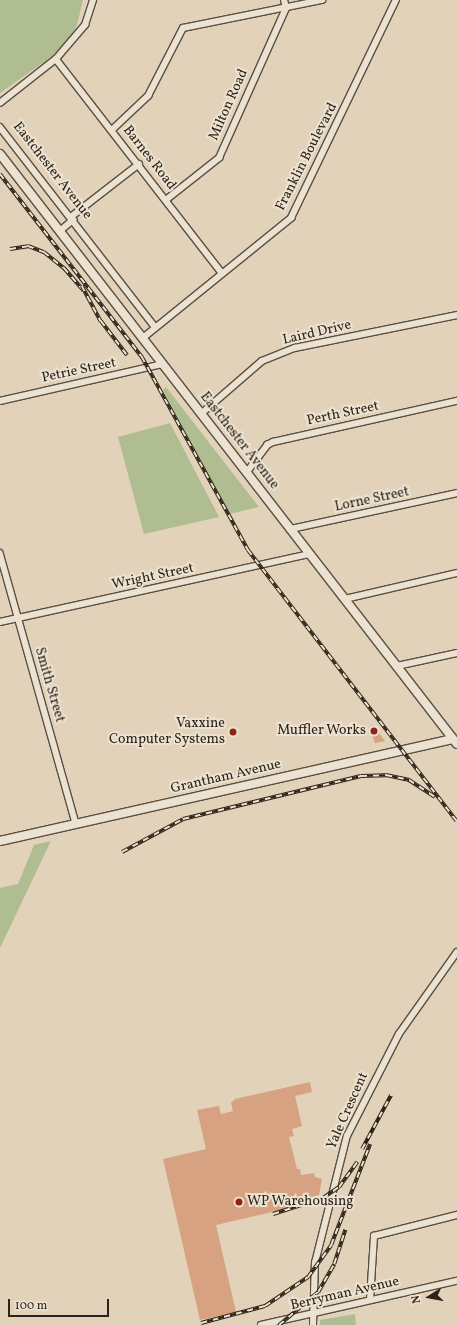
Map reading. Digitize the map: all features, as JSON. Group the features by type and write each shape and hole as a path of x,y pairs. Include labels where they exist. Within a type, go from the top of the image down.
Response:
{"street":[{"path":"0,103 56,59 85,25 93,0"},
{"path":"284,0 286,8"},
{"path":"112,130 148,96 183,28 322,0"},
{"name":"Franklin Boulevard","path":"143,338 291,218 396,0"},
{"name":"Milton Road","path":"166,200 219,158 286,8"},
{"name":"Barnes Road","path":"56,59 140,164 222,273"},
{"name":"Eastchester Avenue","path":"0,126 155,327"},
{"name":"Eastchester Avenue","path":"0,154 61,230 163,364 456,741"},
{"path":"61,230 72,218 140,164"},
{"name":"Laird Drive","path":"202,413 262,361 295,348 457,316"},
{"name":"Petrie Street","path":"0,401 163,364"},
{"name":"Perth Street","path":"247,472 267,445 273,442 457,401"},
{"name":"Lorne Street","path":"292,529 457,493"},
{"name":"Smith Street","path":"0,553 76,824"},
{"name":"Wright Street","path":"0,622 310,554"},
{"path":"345,599 457,573"},
{"path":"397,666 457,653"},
{"name":"Grantham Avenue","path":"0,841 456,741"},
{"name":"Yale Crescent","path":"313,1325 312,1314 318,1250 347,1136 399,1034 457,952"},
{"path":"370,1300 374,1236 457,1215"},
{"name":"Berryman Avenue","path":"261,1325 457,1281"}],"green space":[{"path":"0,0 83,0 77,25 64,48 0,93"},
{"path":"166,387 259,507 229,514 163,390"},
{"path":"170,423 219,517 144,534 118,437"},
{"path":"51,841 0,948 0,888 18,884 34,845"},
{"path":"355,1314 356,1325 320,1325 320,1320"}],"building":[{"name":"Muffler Works","path":"373,725 385,741 375,743 369,728"},
{"name":"WP Warehousing","path":"310,1082 312,1092 295,1096 302,1126 292,1129 294,1136 289,1137 297,1169 300,1169 301,1175 314,1173 315,1177 322,1179 319,1195 304,1199 306,1204 216,1225 236,1312 200,1320 163,1159 206,1149 197,1110 219,1106 221,1114 233,1111 231,1103 235,1099"}],"railway":[{"path":"0,174 142,357 248,550 457,821"},
{"path":"10,249 28,246 44,252 64,268 84,291"},
{"path":"82,286 101,321 127,355"},
{"path":"122,852 183,819 361,776 386,775 409,780 435,797"},
{"path":"362,1149 391,1095"},
{"path":"201,1323 265,1306 308,1277 331,1245 370,1144"},
{"path":"273,1214 323,1198 339,1187 357,1162"},
{"path":"279,1325 318,1292 334,1264 345,1230"}],"place":[{"name":"Muffler Works","path":"374,731"},
{"name":"Vaxxine Computer Systems","path":"233,732"},
{"name":"WP Warehousing","path":"239,1202"}]}
